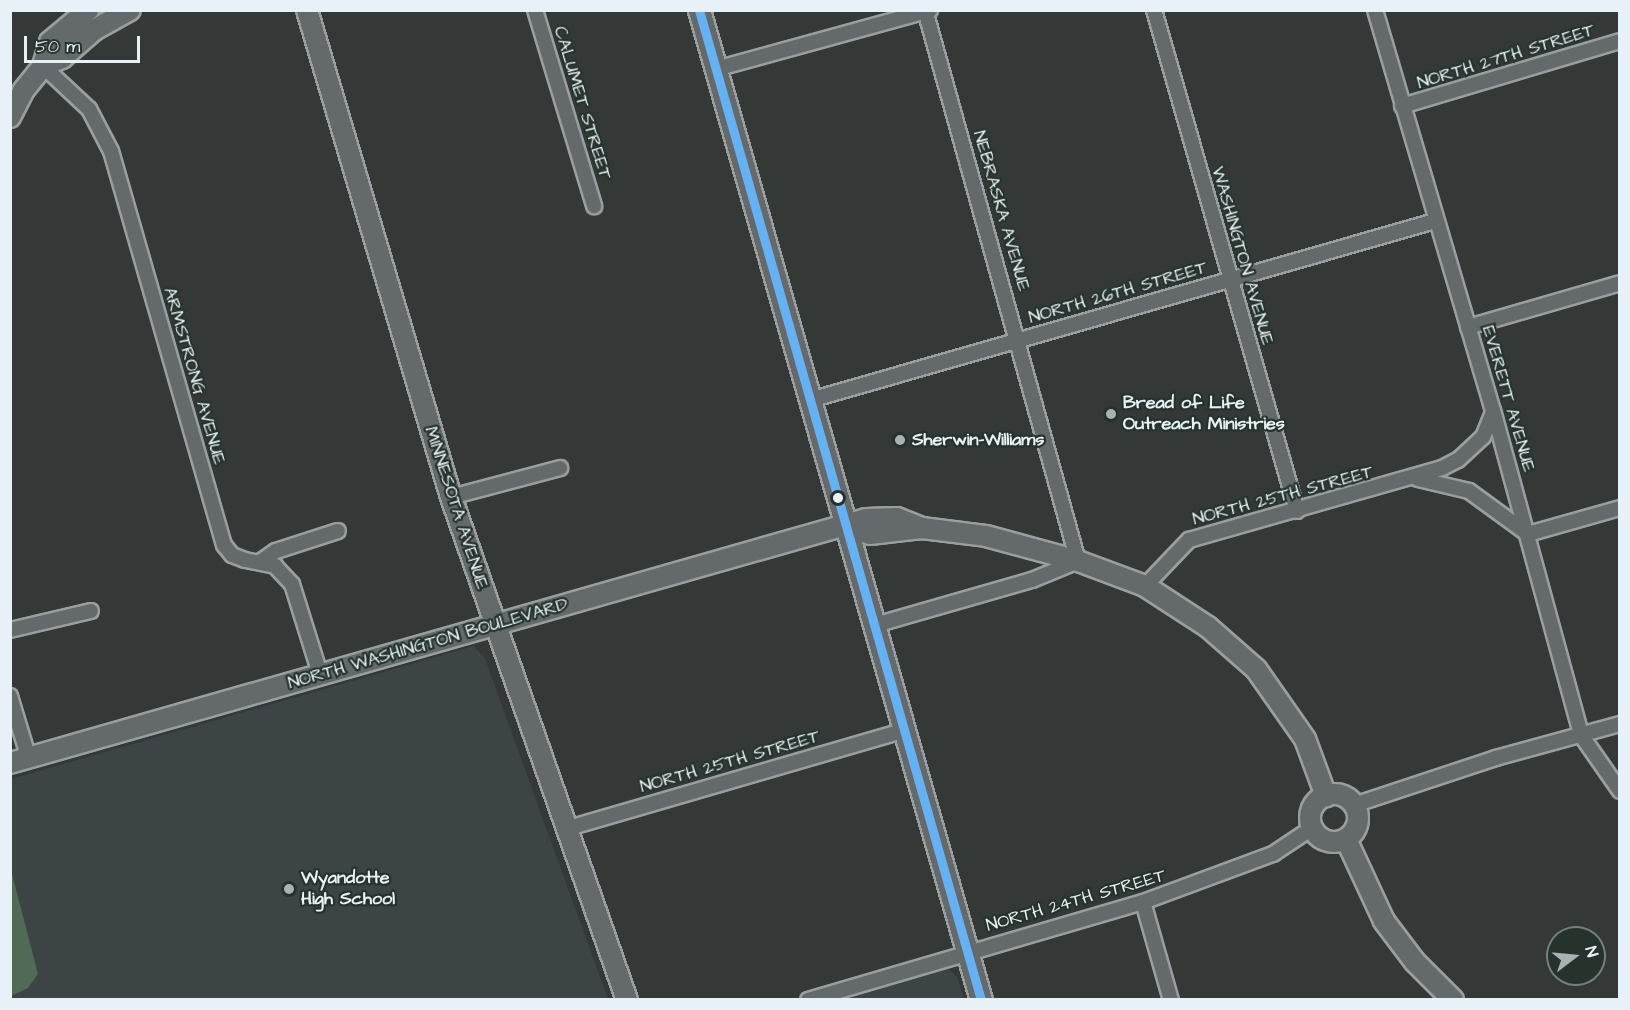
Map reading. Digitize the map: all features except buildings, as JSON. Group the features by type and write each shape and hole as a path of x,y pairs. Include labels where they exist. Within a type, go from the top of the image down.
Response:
{"main road":[{"path":"699,10 981,999"}],"street":[{"path":"10,117 23,91 43,66 50,42 88,10"},
{"path":"43,66 62,58 94,30 130,10"},
{"name":"MINNESOTA AVENUE","path":"307,10 451,497 565,829 627,999"},
{"name":"CALUMET STREET","path":"535,10 594,206"},
{"name":"WASHINGTON AVENUE","path":"1154,10 1297,511"},
{"name":"EVERETT AVENUE","path":"1375,10 1435,221 1493,410 1581,735 1620,791"},
{"path":"717,69 927,11"},
{"name":"NEBRASKA AVENUE","path":"927,11 1020,341 1078,561"},
{"name":"NORTH 27TH STREET","path":"1402,106 1620,41"},
{"name":"ARMSTRONG AVENUE","path":"43,66 89,110 101,129 224,545 232,555 275,566 292,584 321,677"},
{"name":"NORTH 26TH STREET","path":"810,400 1435,221"},
{"path":"1468,327 1620,283"},
{"name":"NORTH 25TH STREET","path":"1145,586 1189,540 1413,479 1450,464 1472,448 1489,428 1493,410"},
{"path":"451,497 560,468"},
{"name":"NORTH 25TH STREET","path":"1413,479 1469,491 1528,534"},
{"path":"1528,534 1620,508"},
{"name":"NORTH WASHINGTON BOULEVARD","path":"20,761 321,677 494,624 847,528 869,534 922,528 986,536 1078,561 1145,586 1208,627 1262,676 1305,739 1326,796"},
{"path":"260,562 276,551 338,531"},
{"path":"875,625 1032,580 1078,561"},
{"path":"10,630 91,611"},
{"path":"10,696 20,761"},
{"path":"1354,805 1620,724"},
{"name":"NORTH 25TH STREET","path":"565,829 905,730"},
{"path":"1326,796 1342,796 1354,805 1356,828 1346,839 1323,839 1312,828 1314,806 1326,796"},
{"name":"NORTH 24TH STREET","path":"808,999 1143,902 1273,854 1312,828"},
{"path":"1346,839 1384,921 1415,962 1453,999"},
{"path":"1143,902 1171,999"}],"shaded area":[{"name":"Wyandotte High School","path":"474,646 485,659 608,999 11,1000 11,779"},
{"path":"947,968 957,977 964,999 834,999"}],"green space":[{"path":"11,870 38,974 28,988 11,996"}],"transit line":[{"path":"699,10 981,1000"}],"place":[{"name":"Bread of Life Outreach Ministries","path":"1111,414"},
{"name":"Sherwin-Williams","path":"900,440"},
{"name":"Wyandotte High School","path":"289,889"}]}
